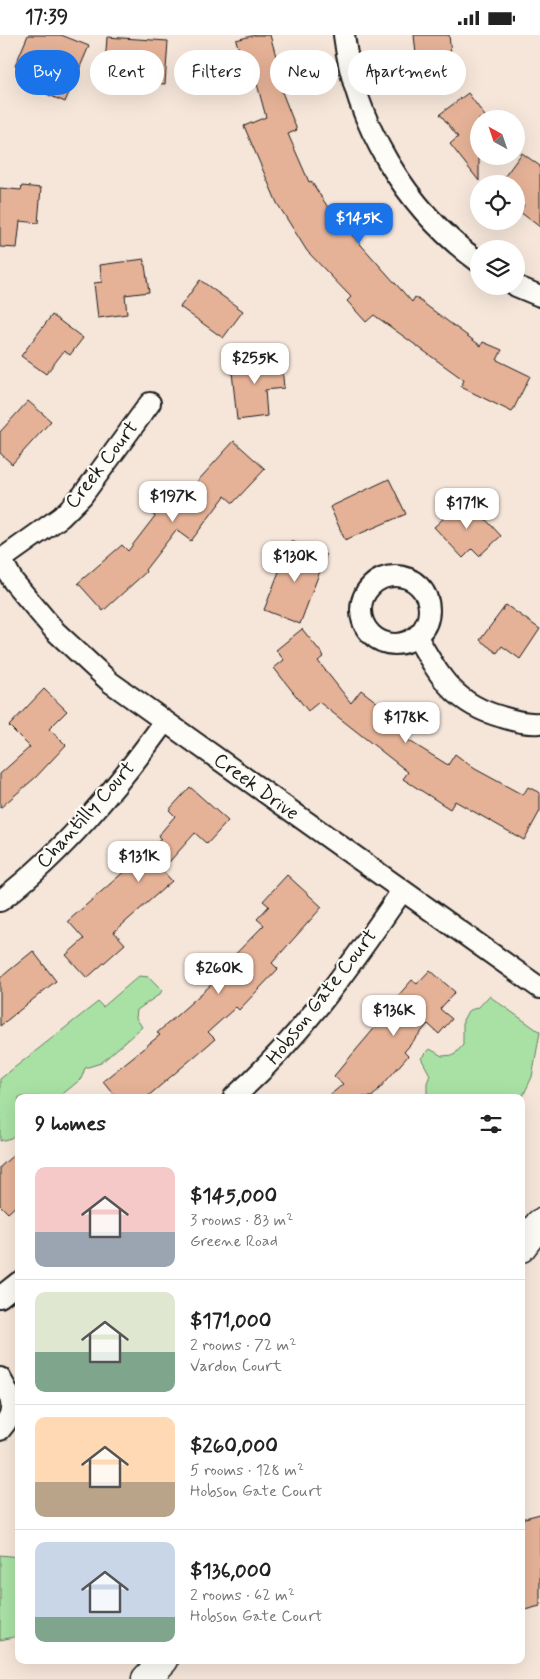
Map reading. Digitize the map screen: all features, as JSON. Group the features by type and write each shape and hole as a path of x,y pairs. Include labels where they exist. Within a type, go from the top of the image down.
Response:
{"main road":[{"path":"525,1243 540,1223"},
{"path":"146,1679 160,1664"}],"street":[{"path":"344,35 350,70 359,100 370,129 395,174 429,218 470,255"},
{"path":"525,290 540,296"},
{"name":"Creek Court","path":"1,558 61,517 82,496 150,403"},
{"name":"Creek Drive","path":"1,558 13,581 55,631 110,682 540,988"},
{"path":"416,637 446,686 466,702 495,716 526,724 540,723"},
{"name":"Chantilly Court","path":"0,901 62,845 139,757 165,721"},
{"name":"Hobson Gate Court","path":"237,1094 295,1037 340,981 402,891"},
{"path":"0,1297 15,1285"},
{"path":"0,1378 11,1397 12,1410 6,1423 0,1430"}],"green space":[{"path":"139,976 149,977 162,990 160,994 137,1010 136,1018 142,1027 101,1063 85,1068 81,1079 63,1094 15,1094 15,1134 11,1138 0,1141 0,1079 98,1002 103,1007"},
{"path":"489,996 540,1032 532,1077 524,1094 427,1094 427,1083 430,1075 421,1058 430,1049 442,1056 454,1055 463,1045 463,1020 468,1011 479,1007"},
{"path":"0,1555 15,1557 15,1637 0,1640"}],"building":[{"path":"28,35 61,35 89,46 80,67 80,50 22,50"},
{"path":"255,35 270,35 274,50 270,50 270,95 283,95 297,130 288,134 309,182 311,181 329,209 335,206 348,225 345,227 412,302 415,297 481,346 483,342 502,350 497,360 530,376 512,412 461,387 464,380 374,315 366,322 347,301 351,297 307,251 277,203 244,126 266,117 260,95 260,50 239,50 236,40"},
{"path":"414,35 449,35 451,50 416,50"},
{"path":"107,37 168,41 165,84 164,50 106,50"},
{"path":"468,93 480,110 470,110 470,165 479,165 479,175 474,175 450,144 458,137 440,114"},
{"path":"49,95 68,95 65,102"},
{"path":"525,155 540,166 540,227 525,216 525,175 506,175 513,165 525,165"},
{"path":"22,186 41,188 38,223 20,221 17,248 0,247 0,188 21,190"},
{"path":"144,259 149,292 125,295 127,314 98,318 94,283 102,282 100,265"},
{"path":"200,280 243,311 223,338 180,307"},
{"path":"52,315 83,338 70,355 64,351 46,374 21,356"},
{"path":"281,356 284,388 265,390 267,416 237,420 231,362"},
{"path":"28,401 51,421 12,464 0,453 0,432"},
{"path":"234,441 265,469 233,503 225,496 191,541 176,530 145,570 146,572 103,611 78,583 122,545 128,551 155,516 149,512 170,485 184,496"},
{"path":"389,479 406,514 345,540 330,507"},
{"path":"466,498 501,536 479,556 472,549 463,558 434,527"},
{"path":"291,541 326,555 300,624 264,610"},
{"path":"506,605 540,629 520,659 502,646 497,653 480,640"},
{"path":"302,629 324,656 318,661 351,703 361,690 413,730 406,739 448,765 455,754 475,769 523,795 528,787 540,793 540,811 524,840 455,801 450,809 403,779 408,772 319,702 308,711 274,668 284,660 276,650"},
{"path":"44,689 67,711 49,729 66,745 36,777 0,808 0,774 30,747 9,726"},
{"path":"190,787 228,821 207,844 195,833 162,870 172,881 114,932 125,944 87,978 66,955 84,939 68,921 161,839 158,836 175,816 169,810"},
{"path":"287,875 322,907 272,963 278,969 239,1010 236,1007 208,1032 215,1039 151,1094 114,1094 103,1081 160,1035 157,1033 212,984 209,981 264,925 257,919 269,906 263,901"},
{"path":"33,951 56,981 0,1026 0,978"},
{"path":"430,970 455,992 440,1009 452,1019 439,1034 428,1024 404,1052 408,1056 375,1094 331,1094 343,1084 334,1076 384,1017 381,1015 412,980 417,984"},
{"path":"15,1154 15,1207 8,1213 0,1205 0,1167"},
{"path":"540,1514 540,1606 525,1610 525,1518"}]}
